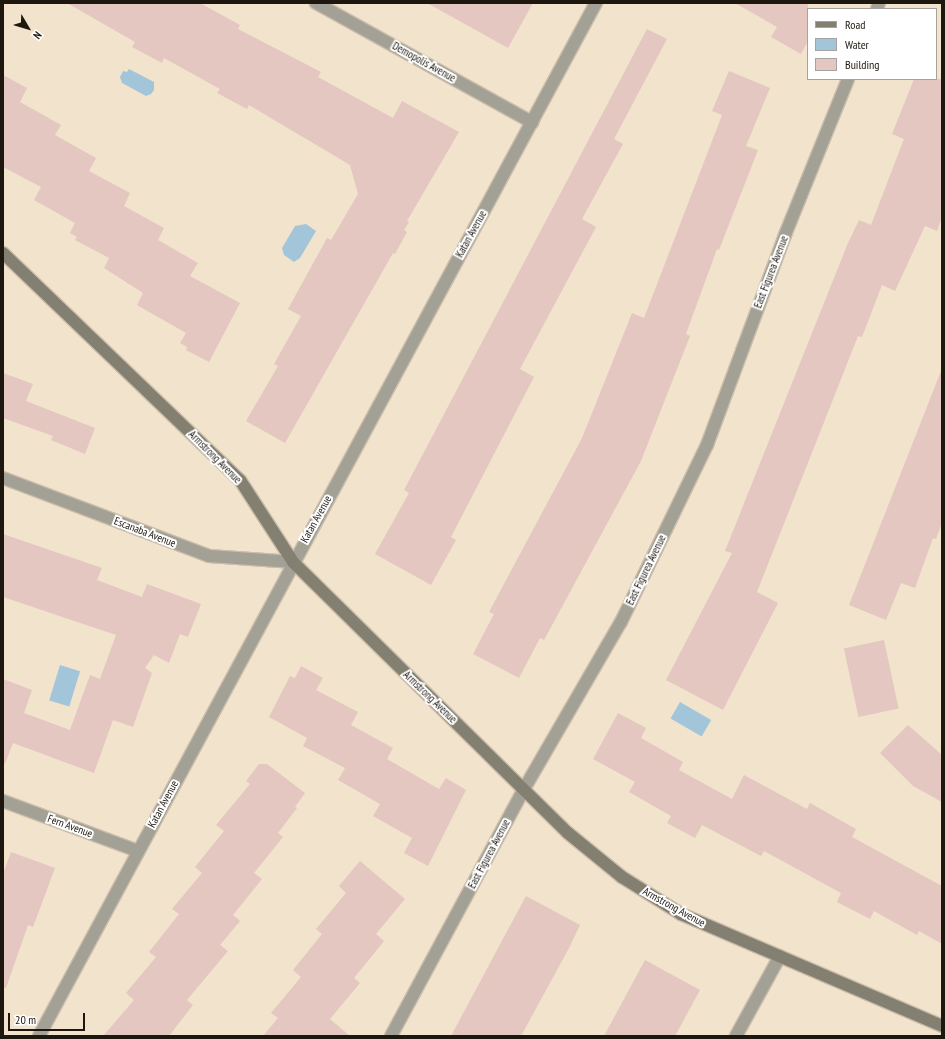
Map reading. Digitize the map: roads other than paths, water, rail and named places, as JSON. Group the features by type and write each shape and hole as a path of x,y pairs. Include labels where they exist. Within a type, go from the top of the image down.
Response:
{"street":[{"name":"Demopolis Avenue","path":"316,3 532,122"},
{"name":"Katan Avenue","path":"39,1036 293,562 596,3"},
{"name":"East Figurea Avenue","path":"391,1036 524,789 621,622 707,445 785,235 848,80"},
{"name":"Armstrong Avenue","path":"3,253 240,480 293,562 568,833 622,877 681,914 734,939 780,956 942,1026"},
{"name":"Escanaba Avenue","path":"3,478 209,556 293,562"},
{"name":"Fern Avenue","path":"3,801 138,850"},
{"path":"736,1036 780,956"}],"water":[{"path":"129,69 154,82 154,90 151,94 146,96 122,83 120,77 123,71 127,72"},
{"path":"306,224 316,231 300,258 294,262 284,255 282,248 295,226"},
{"path":"60,665 80,671 69,707 49,700"},
{"path":"680,702 711,720 702,736 670,718"}]}
